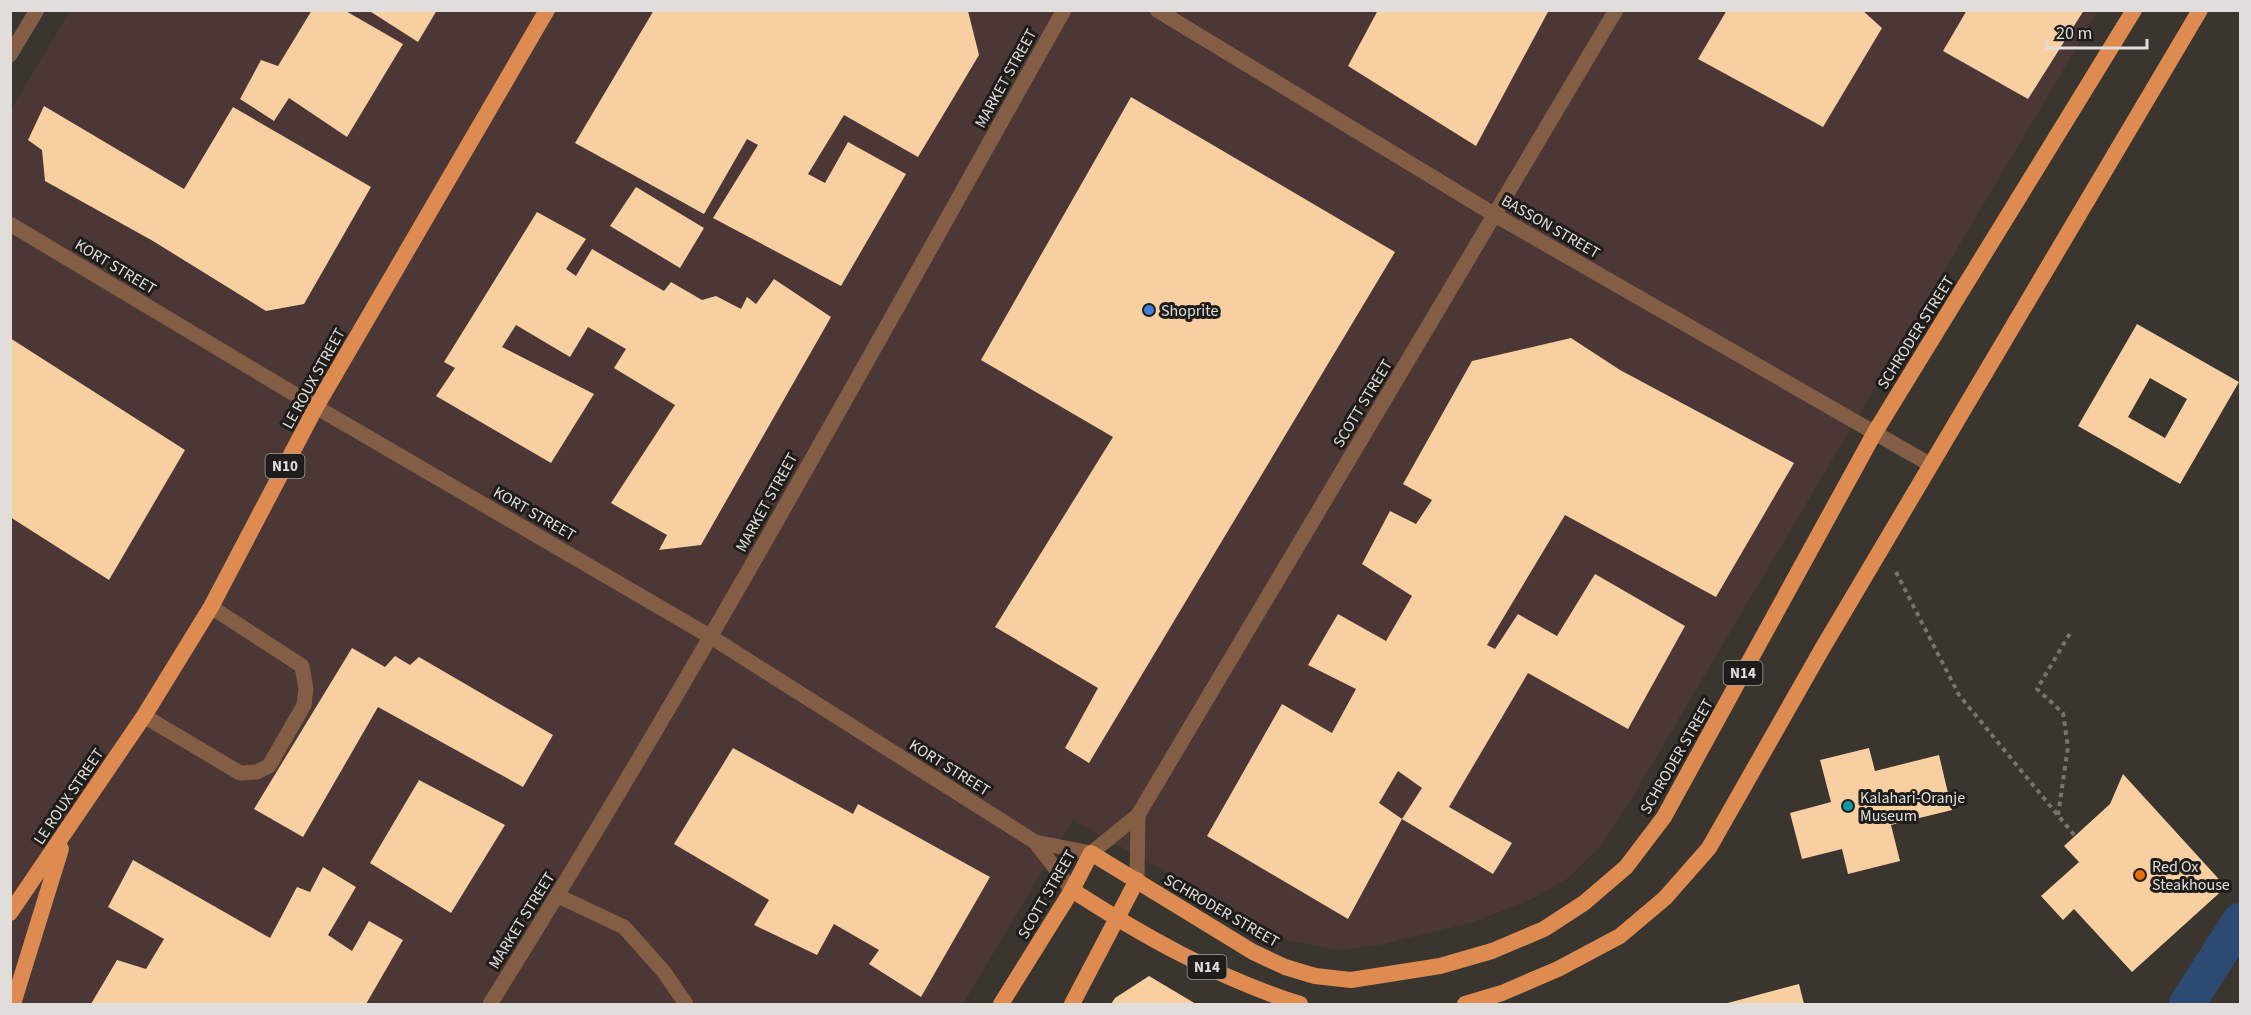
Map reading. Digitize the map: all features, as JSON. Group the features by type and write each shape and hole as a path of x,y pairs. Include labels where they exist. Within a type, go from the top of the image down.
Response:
{"highway":[{"name":"LE ROUX STREET","path":"10,913 144,716 211,607 316,407 547,10"},
{"name":"SCHRODER STREET","path":"1091,853 1252,952 1286,967 1315,976 1351,980 1440,966 1492,951 1544,929 1584,903 1626,867 1664,817 1875,432 2134,10"},
{"path":"1466,1005 1502,993 1558,969 1620,936 1665,898 1709,848 1931,465 2200,10"},
{"path":"13,1005 67,831"},
{"name":"SCOTT STREET","path":"1001,1005 1072,890 1091,853"},
{"name":"SCOTT STREET","path":"1072,1005 1137,880"},
{"name":"N14","path":"1072,890 1118,920 1208,967 1266,994 1300,1005"}],"street":[{"path":"10,55 37,10"},
{"name":"MARKET STREET","path":"490,1005 558,896 711,636 1064,10"},
{"name":"BASSON STREET","path":"1157,10 1495,215 1931,465"},
{"name":"SCOTT STREET","path":"1091,853 1138,815 1616,10"},
{"name":"KORT STREET","path":"10,224 316,407 711,636 1035,842"},
{"path":"144,716 240,773 257,772 269,766 304,705 306,689 302,666 211,607"},
{"name":"SCOTT STREET","path":"1137,880 1138,815"},
{"path":"1035,842 1072,890"},
{"name":"SCHRODER STREET","path":"1035,842 1091,853"},
{"path":"558,896 624,927 664,972 686,1005"}],"path":[{"path":"1892,563 1959,695 2075,836"},
{"path":"2058,815 2068,747 2063,713 2037,689 2072,630"}],"shaded area":[{"path":"70,11 2098,11 1636,791 1601,846 1568,878 1530,900 1474,922 1379,945 1338,950 1288,940 1073,820 963,1004 11,1004 11,110"}],"building":[{"path":"312,10 344,10 403,44 347,137 289,98 274,121 240,99 261,60 278,66"},
{"path":"368,10 437,10 418,42"},
{"path":"654,10 968,11 979,55 918,157 844,115 808,174 825,183 848,142 906,174 841,286 713,218 758,145 747,139 704,214 575,143"},
{"path":"1378,10 1549,10 1476,146 1348,66"},
{"path":"1727,10 1862,10 1882,28 1823,127 1698,59"},
{"path":"1967,10 2084,10 2028,99 1943,51"},
{"path":"1131,97 1395,252 1089,763 1065,748 1098,688 995,627 1113,437 981,360"},
{"path":"44,106 184,189 233,107 371,187 304,304 266,311 153,241 45,181 42,150 28,140"},
{"path":"636,187 704,228 680,268 610,226"},
{"path":"537,212 586,239 566,269 576,276 592,249 664,291 671,282 702,300 716,296 741,309 747,297 756,304 774,279 831,317 701,545 659,550 667,535 611,503 675,405 614,368 626,349 588,327 570,357 516,325 502,347 594,394 551,463 436,396 455,368 444,362"},
{"path":"2137,324 2239,382 2180,484 2078,426","holes":["2150,378 2187,399 2165,438 2128,417"]},
{"path":"10,338 185,450 109,580 10,517"},
{"path":"1571,338 1620,370 1794,463 1716,597 1565,515 1487,645 1495,649 1518,614 1557,636 1595,574 1685,626 1628,729 1528,673 1449,807 1512,843 1493,874 1402,819 1348,919 1207,836 1282,704 1332,733 1356,689 1308,665 1338,614 1386,641 1412,596 1362,564 1390,511 1416,524 1432,500 1403,484 1472,361","holes":["1398,771 1422,788 1402,819 1379,803"]},
{"path":"352,648 385,667 395,656 410,665 419,657 553,735 523,787 378,707 303,837 254,809"},
{"path":"733,748 853,814 858,804 990,877 921,997 869,964 879,950 834,924 817,955 754,925 769,900 674,844"},
{"path":"1869,748 1875,771 1939,755 1952,810 1891,825 1900,861 1848,874 1842,849 1802,859 1790,813 1831,802 1820,760"},
{"name":"Red Ox Steakhouse","path":"2123,774 2226,887 2132,972 2074,909 2063,920 2041,896 2079,862 2064,846 2110,804"},
{"path":"419,780 505,825 451,913 370,863"},
{"path":"133,860 270,938 297,887 310,892 323,867 356,887 328,935 352,951 369,921 403,940 366,1004 91,1004 117,960 146,969 164,939 108,907"},
{"path":"1149,976 1196,1004 1111,1004 1115,998"},
{"path":"1799,984 1804,1004 1724,1004"}],"waterway":[{"path":"2187,1004 2240,921"}],"place":[{"name":"Shoprite","path":"1149,310"},
{"name":"Kalahari-Oranje Museum","path":"1848,806"},
{"name":"Red Ox Steakhouse","path":"2140,875"}]}
